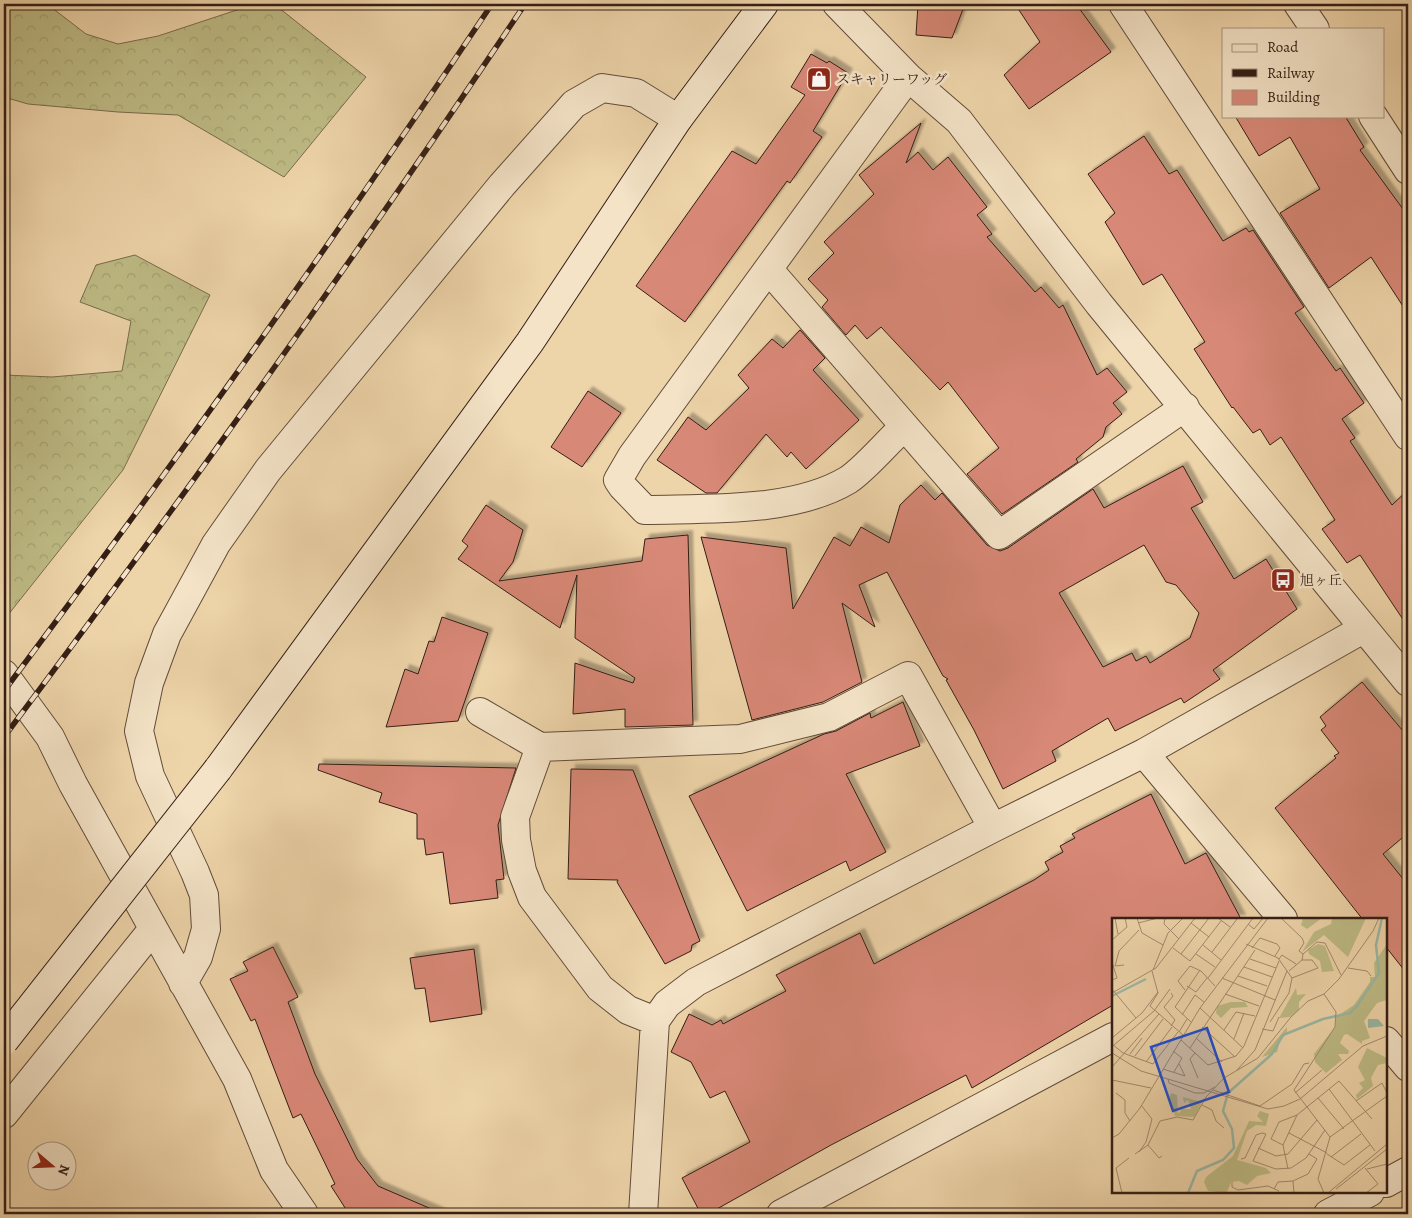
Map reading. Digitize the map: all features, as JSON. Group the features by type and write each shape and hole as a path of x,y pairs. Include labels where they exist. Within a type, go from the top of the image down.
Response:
{"street":[{"path":"4,1040 218,769 530,342 678,119 764,4"},
{"path":"837,4 908,77 965,129 1099,304 1408,682"},
{"path":"1123,4 1408,436"},
{"path":"1298,4 1314,28"},
{"path":"904,426 850,479 822,493 754,507 645,510 618,480 632,456 908,77"},
{"path":"183,983 198,957 206,929 204,895 150,776 139,731 149,683 167,634 216,544 268,470 496,193 574,104 602,88 636,93 678,119"},
{"path":"1374,118 1408,170"},
{"path":"769,270 998,534 1185,407"},
{"path":"643,1214 655,1021 667,1004 696,982 993,828 1144,753 1363,629"},
{"path":"4,674 50,737 153,929 237,1079 274,1170 304,1214"},
{"path":"480,712 540,747 740,739 829,717 908,676 993,828"},
{"path":"540,747 515,817 516,840 522,871 532,898 600,988 628,1010 655,1021"},
{"path":"1144,753 1282,918"},
{"path":"4,1114 153,929"},
{"path":"781,1214 1112,1038"},
{"path":"1387,1041 1408,1067"},
{"path":"1387,1182 1408,1171"},
{"path":"1328,1214 1368,1193"}],"green space":[{"path":"4,4 47,4 86,34 118,44 158,36 255,4 274,4 366,77 284,177 178,115 28,104 4,97"},
{"path":"135,255 210,295 123,470 4,620 4,375 52,377 122,371 131,321 80,302 96,265"}],"building":[{"path":"918,4 965,4 952,38 916,35"},
{"path":"1015,4 1076,4 1111,52 1029,109 1004,75 1040,42"},
{"path":"811,54 827,63 829,61 848,73 813,131 822,137 790,183 787,181 685,322 636,286 732,151 756,164 805,95 791,87"},
{"path":"1236,118 1346,118 1364,147 1360,150 1408,216 1408,314 1371,257 1329,288 1280,213 1320,189 1290,137 1259,156"},
{"path":"921,123 906,163 918,152 933,170 948,157 987,207 977,215 992,234 987,237 1035,292 1041,287 1059,308 1063,305 1097,375 1107,368 1127,392 1113,403 1122,414 1106,427 1103,437 1076,459 1078,462 1002,514 967,474 999,448 948,382 940,390 881,327 867,339 855,325 846,335 822,307 828,300 808,279 834,253 824,242 874,194 859,175"},
{"path":"1144,136 1169,174 1177,170 1223,241 1246,228 1249,232 1253,230 1304,307 1295,313 1336,371 1340,368 1364,403 1342,419 1355,438 1350,441 1392,505 1408,490 1408,627 1360,555 1347,563 1322,529 1335,520 1281,437 1270,445 1260,429 1253,433 1232,408 1194,349 1205,342 1162,274 1143,285 1105,222 1115,213 1088,174"},
{"path":"800,330 825,358 813,370 859,420 806,469 791,452 787,457 766,434 717,493 706,493 657,460 688,417 706,430 749,388 738,375 772,339 783,348"},
{"path":"588,391 621,413 582,467 551,447"},
{"path":"1183,466 1203,502 1191,508 1234,579 1266,559 1297,609 1213,670 1220,679 1184,703 1181,698 1115,731 1108,718 1052,751 1056,761 1003,789 974,730 946,680 948,679 943,676 887,572 859,585 875,627 842,603 862,682 823,702 752,720 701,537 786,548 793,609 834,537 850,546 861,527 889,543 900,505 921,485 935,500 942,493 987,545 1000,551 1008,548 1093,489 1104,508","holes":["1144,545 1166,582 1176,585 1199,613 1190,638 1150,663 1146,656 1136,661 1132,653 1103,667 1059,593"]},
{"path":"486,505 523,530 513,562 499,581 642,561 645,539 688,535 693,725 625,727 625,709 573,714 575,663 633,683 635,678 575,638 577,575 560,628 458,559 468,546 462,541"},
{"path":"442,617 488,633 458,721 386,727 405,669 418,674 429,641 434,642"},
{"path":"1362,682 1408,737 1408,833 1383,854 1408,885 1408,975 1387,948 1387,918 1362,918 1275,808 1336,758 1334,756 1339,753 1321,730 1326,726 1320,717"},
{"path":"903,702 920,746 846,774 886,852 850,871 846,861 747,911 689,796 824,734 836,731 870,713 871,718"},
{"path":"319,764 516,768 498,825 504,879 496,880 498,898 450,904 443,852 426,855 424,839 417,839 417,814 379,802 382,793 318,770"},
{"path":"571,769 633,770 700,941 692,945 691,951 665,964 617,882 618,880 568,879"},
{"path":"1151,794 1185,864 1206,853 1240,918 1112,918 1112,1006 972,1088 966,1075 831,1145 708,1214 701,1214 682,1178 750,1142 725,1091 710,1098 691,1062 671,1052 689,1014 712,1025 721,1020 723,1024 786,991 776,975 860,933 874,964 1034,880 1049,870 1045,862 1063,852 1060,846 1075,838 1072,834"},
{"path":"273,947 298,997 288,1002 315,1074 357,1159 378,1186 443,1214 349,1214 331,1186 335,1184 301,1114 293,1118 255,1019 251,1021 230,979 248,971 243,962"},
{"path":"474,949 482,1014 430,1022 425,988 415,989 410,958"}],"railway":[{"path":"4,691 130,522 253,350 374,178 492,4"},
{"path":"4,737 270,374 399,190 525,4"}],"place":[{"name":"スキャリーワッグ","path":"819,79"},
{"name":"旭ヶ丘","path":"1283,580"}]}
